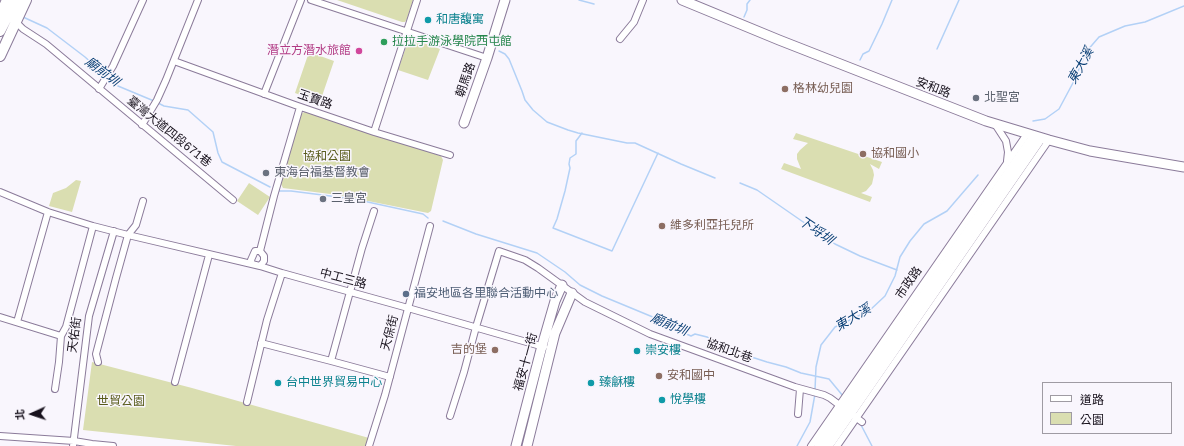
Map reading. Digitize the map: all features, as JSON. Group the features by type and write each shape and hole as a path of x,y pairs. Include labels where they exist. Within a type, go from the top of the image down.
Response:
{"main road":[{"path":"0,31 5,7 16,0"},
{"path":"0,56 26,0"}],"street":[{"path":"99,89 113,66 143,0"},
{"path":"142,125 157,100 198,0"},
{"path":"264,94 301,0"},
{"path":"311,0 487,58"},
{"path":"374,132 417,0"},
{"name":"朝馬路","path":"464,123 487,58 505,0"},
{"path":"620,40 634,22 643,0"},
{"name":"安和路","path":"682,0 852,69 995,124 1090,151 1184,167"},
{"path":"5,7 16,23"},
{"name":"臺灣大道四段671巷","path":"16,23 46,44 233,200"},
{"name":"玉寶路","path":"174,61 300,107 374,132 450,155"},
{"path":"260,251 274,196 300,107"},
{"path":"995,124 1006,141 1008,152 1006,166"},
{"name":"市政路","path":"837,446 850,414 1006,166 1038,137"},
{"name":"市政路","path":"828,446 1038,137"},
{"name":"中工三路","path":"0,192 48,212 93,226 260,266 551,349"},
{"path":"98,362 96,354 128,235 136,225 142,201"},
{"path":"331,361 374,211"},
{"path":"17,322 48,212"},
{"path":"55,389 61,336 66,327 93,226"},
{"name":"天保街","path":"368,446 385,395 430,226"},
{"name":"天佑街","path":"73,443 89,316 114,231"},
{"path":"252,264 251,260 255,252 260,251"},
{"path":"260,251 264,256 264,262 260,266"},
{"name":"協和北巷","path":"476,327 499,251 525,260 585,302 650,334 803,390 821,394 830,398 850,414"},
{"path":"175,382 209,255"},
{"path":"247,402 261,343 282,273"},
{"name":"福安十一街","path":"516,446 542,346 555,301 562,285"},
{"path":"527,446 555,333 572,293"},
{"path":"0,317 61,336"},
{"path":"450,416 476,327"},
{"path":"261,343 390,377"},
{"path":"798,414 803,390"},
{"name":"市政路","path":"811,446 850,414"},
{"name":"市政路","path":"819,446 850,414"},
{"path":"0,437 54,443 113,446"}],"green space":[{"path":"337,0 413,0 407,19 405,22 402,22"},
{"path":"413,39 440,49 428,80 398,70 408,41"},
{"path":"309,52 334,61 320,102 295,93"},
{"name":"協和公園","path":"306,111 441,156 443,160 431,211 428,213 338,195 283,188 281,184 301,114"},
{"path":"796,133 882,162 879,169 870,164 874,175 872,184 866,191 861,193 872,197 870,202 781,169 784,163 801,169 797,159 797,154 808,143 793,139"},
{"path":"76,180 81,181 72,212 49,206 53,193 66,188"},
{"path":"249,183 270,197 258,215 237,201"},
{"name":"世貿公園","path":"92,362 192,388 369,438 369,446 236,446 83,430"}],"waterway":[{"path":"579,0 594,4"},
{"path":"744,17 747,10 747,4 750,0"},
{"path":"860,60 863,54 869,51 892,0"},
{"path":"937,49 959,0"},
{"name":"東大溪","path":"1033,121 1045,119 1059,109 1074,81 1086,52 1099,37 1125,26 1145,22 1184,6"},
{"name":"廟前圳","path":"23,17 47,28 85,57 105,75"},
{"path":"499,51 505,54 509,59 525,100 533,110 547,122 578,133 627,143 635,143 715,178"},
{"name":"廟前圳","path":"108,77 118,86 154,101"},
{"path":"158,103 164,106 188,110 213,132 218,153 222,162 270,187"},
{"path":"582,133 576,141 576,154 570,158 570,168 565,191 553,228 612,251 658,153"},
{"name":"東大溪","path":"815,390 816,367 821,345 835,327 869,311 885,296 895,276 900,257 910,241 924,224 947,211 978,175"},
{"name":"下埒圳","path":"740,183 757,190 835,244 860,256 897,270"},
{"path":"279,191 291,191 354,199 423,214 428,218"},
{"name":"廟前圳","path":"443,221 476,234 537,253 565,272 580,285 602,296 660,320 659,322 691,336 695,334 707,337 721,346 736,352 801,373 829,379 843,396"},
{"name":"東大溪","path":"797,446 810,422 815,394"},
{"name":"廟前圳","path":"860,423 872,446"}],"place":[{"name":"和唐馥寓","path":"428,20"},
{"name":"拉拉手游泳學院西屯館","path":"384,42"},
{"name":"潛立方潛水旅館","path":"359,51"},
{"name":"格林幼兒園","path":"785,89"},
{"name":"北聖宮","path":"976,98"},
{"name":"協和國小","path":"863,154"},
{"name":"東海台福基督教會","path":"266,173"},
{"name":"三皇宮","path":"323,199"},
{"name":"維多利亞托兒所","path":"662,226"},
{"name":"福安地區各里聯合活動中心","path":"406,294"},
{"name":"吉的堡","path":"495,350"},
{"name":"崇安樓","path":"637,351"},
{"name":"安和國中","path":"659,376"},
{"name":"台中世界貿易中心","path":"278,383"},
{"name":"臻龢樓","path":"591,383"},
{"name":"悅學樓","path":"662,400"}]}
